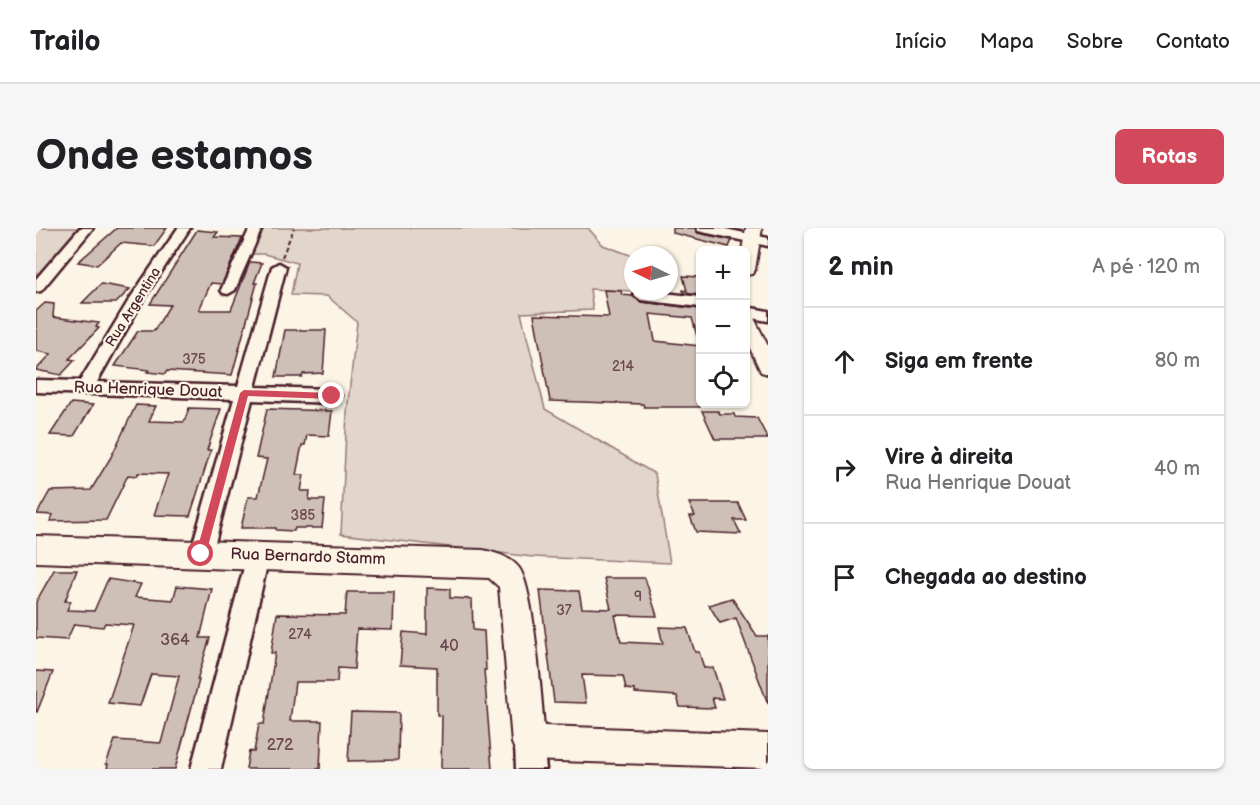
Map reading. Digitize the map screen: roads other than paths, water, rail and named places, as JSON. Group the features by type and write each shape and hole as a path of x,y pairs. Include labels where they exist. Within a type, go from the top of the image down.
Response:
{"street":[{"path":"36,288 87,228"},
{"name":"Rua Argentina","path":"85,388 140,294 184,228"},
{"path":"228,290 256,228"},
{"path":"703,228 758,236 750,259"},
{"path":"201,554 279,267"},
{"path":"678,300 696,302"},
{"path":"750,313 768,316"},
{"path":"750,329 768,367"},
{"name":"Rua Henrique Douat","path":"36,386 332,396"},
{"name":"Rua Bernardo Stamm","path":"36,549 483,563 507,572 513,584 530,756"},
{"path":"206,769 258,556"},
{"path":"530,756 768,751"}]}
